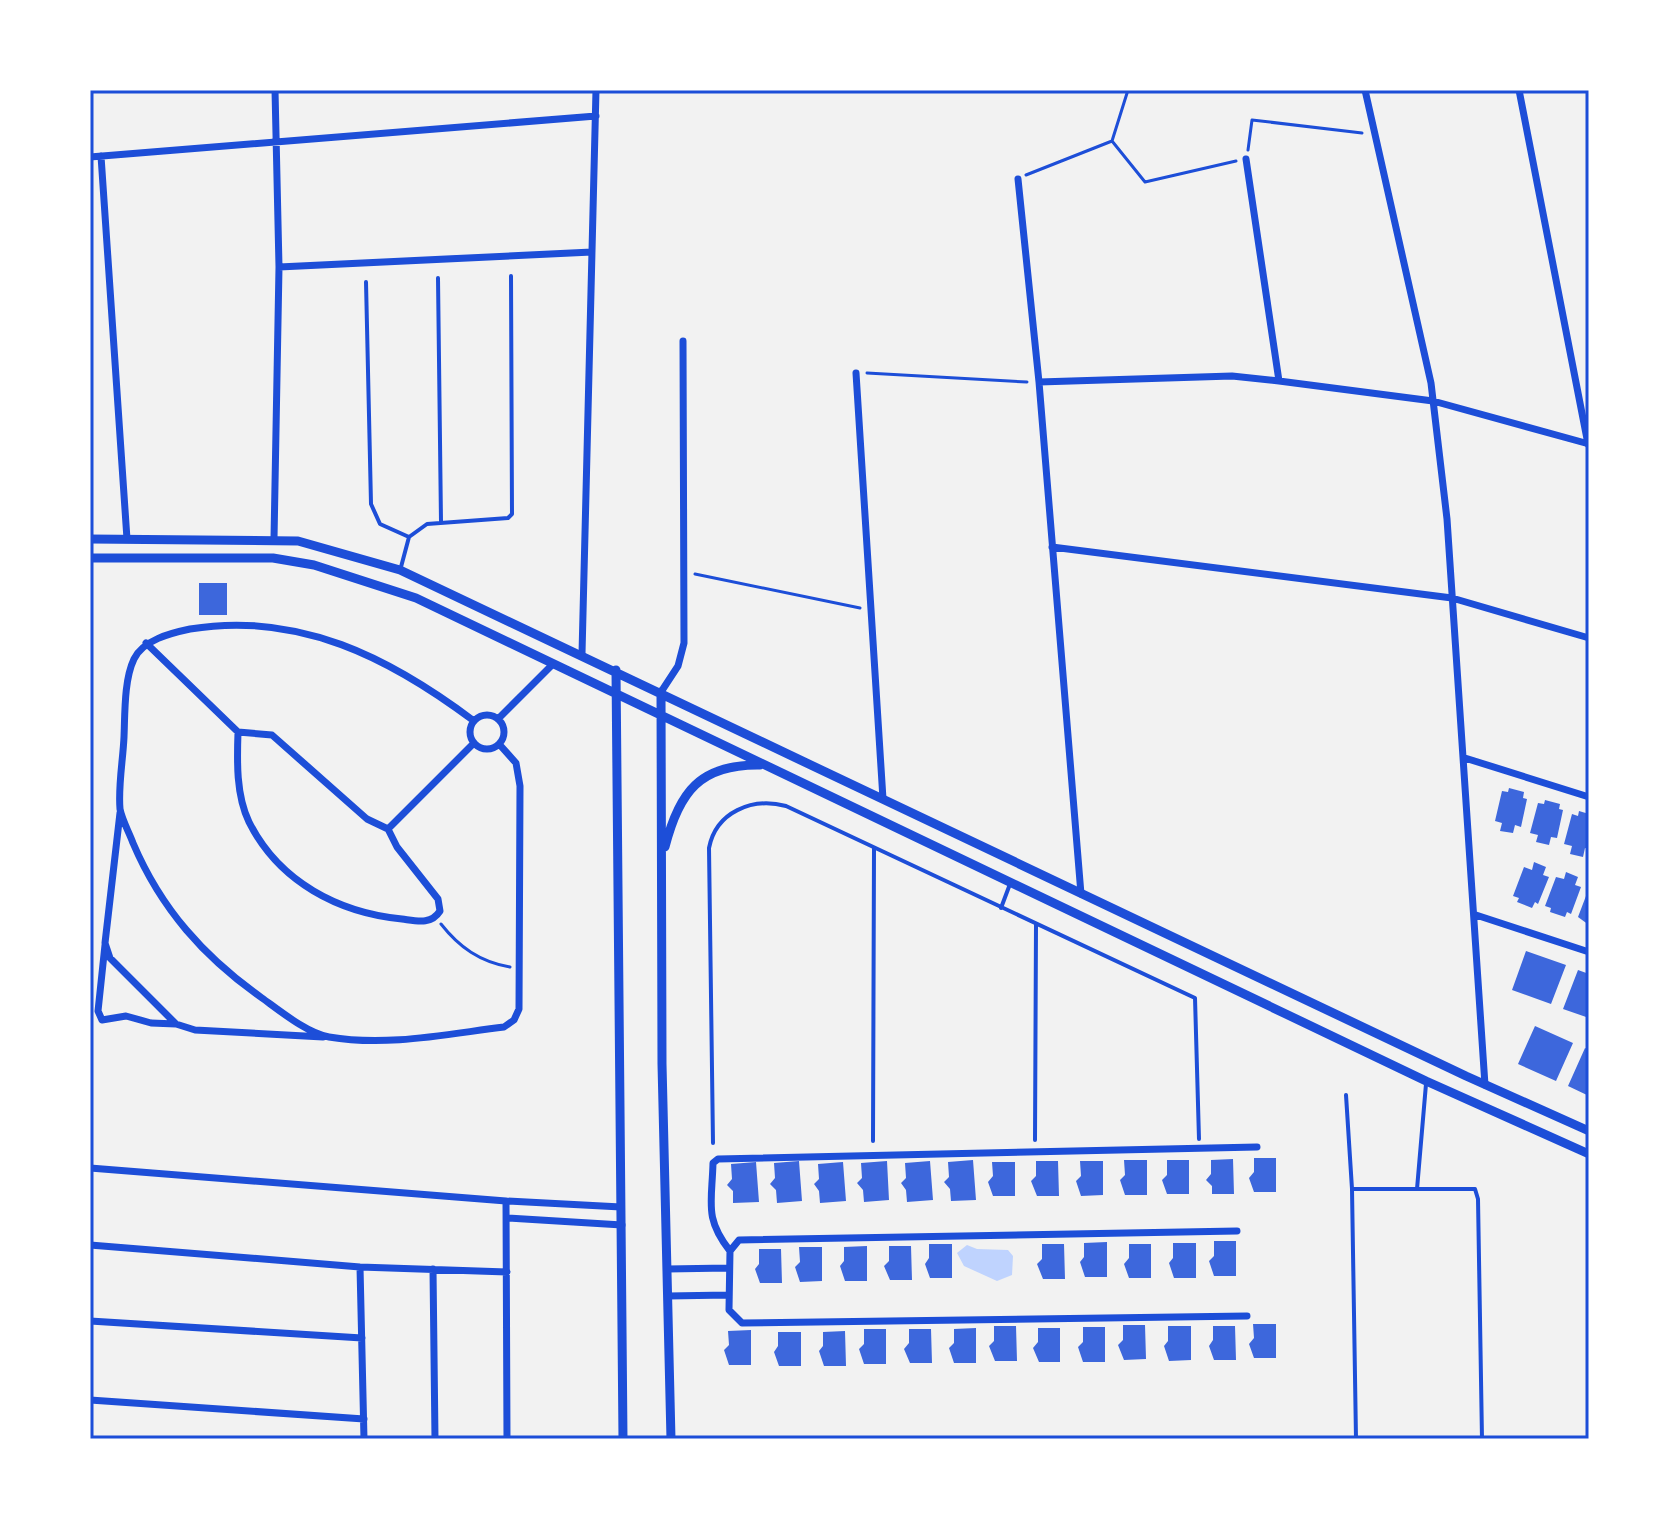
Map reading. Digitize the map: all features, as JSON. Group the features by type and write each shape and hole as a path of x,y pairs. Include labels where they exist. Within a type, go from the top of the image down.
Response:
{"street":[{"path":"274,539 279,267 275,90"},
{"path":"582,654 596,90"},
{"path":"1365,90 1433,401 1447,519 1476,915 1485,1085"},
{"path":"1039,382 1232,376 1279,381 1433,401 1588,444 1519,90"},
{"path":"90,157 276,139 596,116"},
{"path":"101,156 127,539"},
{"path":"1246,159 1279,381"},
{"path":"1018,179 1039,382 1081,894"},
{"path":"279,267 592,252"},
{"path":"671,1439 661,692 678,666 684,643 683,341"},
{"path":"856,373 883,799"},
{"path":"90,539 274,539 324,546 400,570 1485,1085 1589,1131"},
{"path":"1052,547 1452,598 1589,638"},
{"path":"90,558 273,558 314,565 416,598 1426,1081 1589,1154"},
{"path":"474,721 420,681 369,653 325,638 272,628 219,624 180,631 146,643 134,659 125,706 120,811 98,1011 102,1020 126,1016 195,1030 399,1041 504,1027 514,1020 519,1009 520,786 516,763 499,744"},
{"path":"146,643 238,732 272,735 367,819 388,829 397,847 438,899 440,911 436,918 424,922 371,916 331,903 297,882 249,821 237,767 238,732"},
{"path":"498,719 553,664"},
{"path":"616,670 623,1439"},
{"path":"487,715 498,719 504,729 499,744 489,749 474,743 470,733 474,721 487,715"},
{"path":"388,829 474,743"},
{"path":"1465,758 1589,797"},
{"path":"661,862 680,803 695,783 730,766 765,765"},
{"path":"120,811 148,879 181,926 220,968 281,1012 327,1037"},
{"path":"1476,915 1589,952"},
{"path":"105,943 110,958 176,1024"},
{"path":"730,1251 714,1231 711,1217 713,1163 718,1159 1257,1147"},
{"path":"90,1168 506,1201 621,1207"},
{"path":"506,1201 507,1439"},
{"path":"507,1218 622,1225"},
{"path":"1237,1231 739,1240 730,1251 729,1310 742,1323 1247,1316"},
{"path":"90,1245 360,1267 507,1272"},
{"path":"360,1267 364,1439"},
{"path":"667,1269 728,1268"},
{"path":"433,1269 435,1439"},
{"path":"668,1296 728,1295"},
{"path":"90,1321 362,1338"},
{"path":"90,1400 364,1419"}],"lane":[{"path":"400,570 409,537 422,527 441,522 505,518 512,514 511,276"},
{"path":"438,278 441,522"},
{"path":"366,282 371,504 380,524 409,537"},
{"path":"713,1143 709,848 717,827 748,805 776,804 1195,998 1199,1139"},
{"path":"873,1141 874,848"},
{"path":"1001,908 1011,882"},
{"path":"1035,1140 1036,924"},
{"path":"1417,1189 1426,1081"},
{"path":"1346,1095 1352,1189 1356,1439"},
{"path":"1352,1189 1475,1189 1478,1199 1482,1439"}],"path":[{"path":"1112,141 1128,90"},
{"path":"1112,141 1145,182 1246,159 1252,120 1375,134"},
{"path":"1018,179 1112,141"},
{"path":"856,373 1039,382"},
{"path":"684,571 871,611"},
{"path":"436,918 456,943 475,955 519,969"}],"water":[{"path":"967,1245 977,1249 1008,1250 1013,1256 1012,1275 997,1281 964,1266 957,1253"}],"building":[{"path":"199,583 227,583 227,615 199,615"},
{"path":"1509,788 1524,792 1523,798 1527,799 1521,827 1515,825 1513,833 1500,831 1502,823 1495,821 1502,791 1508,792"},
{"path":"1545,800 1560,804 1559,809 1563,810 1557,838 1551,837 1549,845 1536,842 1538,835 1530,833 1538,803 1544,804"},
{"path":"1579,811 1589,814 1589,849 1585,848 1583,857 1570,854 1572,846 1564,844 1572,814 1578,816"},
{"path":"1534,862 1546,867 1543,875 1549,877 1538,904 1535,902 1532,908 1517,902 1519,898 1513,896 1524,867 1532,870"},
{"path":"1566,872 1578,877 1575,885 1581,887 1571,914 1567,912 1565,917 1550,912 1551,908 1545,906 1556,877 1564,879"},
{"path":"1589,888 1589,925 1578,917"},
{"path":"1526,951 1566,965 1551,1004 1512,990"},
{"path":"1578,970 1589,974 1589,1018 1563,1009"},
{"path":"1535,1026 1573,1043 1556,1081 1518,1064"},
{"path":"1585,1048 1589,1050 1589,1096 1568,1086"},
{"path":"1254,1158 1276,1158 1276,1192 1254,1192 1249,1178 1254,1172"},
{"path":"1233,1159 1234,1194 1212,1194 1212,1186 1206,1180 1211,1174 1211,1160"},
{"path":"973,1160 976,1200 951,1201 950,1189 944,1182 949,1177 948,1162"},
{"path":"1124,1160 1147,1160 1147,1195 1125,1195 1120,1180 1125,1175"},
{"path":"1167,1160 1189,1160 1189,1194 1167,1194 1162,1180 1167,1175"},
{"path":"799,1161 802,1201 777,1203 776,1190 770,1184 775,1178 774,1163"},
{"path":"887,1161 889,1200 864,1202 863,1190 857,1183 862,1178 861,1163"},
{"path":"930,1161 933,1200 907,1202 906,1190 901,1183 906,1178 905,1163"},
{"path":"1036,1161 1058,1161 1059,1196 1037,1196 1031,1181 1036,1176"},
{"path":"1080,1161 1103,1161 1103,1195 1081,1196 1076,1181 1081,1176"},
{"path":"756,1162 759,1202 733,1203 733,1191 727,1185 732,1179 731,1164"},
{"path":"843,1162 846,1201 820,1203 819,1191 814,1184 819,1179 818,1164"},
{"path":"992,1162 1015,1162 1015,1196 993,1196 988,1182 993,1176"},
{"path":"1214,1241 1236,1241 1236,1276 1214,1276 1209,1261 1214,1256"},
{"path":"1107,1242 1107,1277 1085,1277 1080,1262 1084,1257 1084,1243"},
{"path":"1173,1243 1196,1243 1196,1278 1174,1278 1169,1263 1173,1258"},
{"path":"929,1244 952,1244 952,1278 930,1278 925,1264 929,1258"},
{"path":"1042,1244 1064,1244 1065,1279 1043,1279 1037,1264 1042,1259"},
{"path":"1129,1244 1151,1244 1151,1278 1129,1278 1124,1264 1129,1258"},
{"path":"867,1246 867,1281 845,1281 840,1266 844,1261 844,1247"},
{"path":"889,1246 911,1246 912,1280 890,1280 884,1266 889,1261"},
{"path":"799,1247 822,1247 822,1281 800,1282 795,1267 800,1262"},
{"path":"759,1249 781,1249 782,1283 760,1283 755,1269 759,1264"},
{"path":"1253,1324 1276,1324 1276,1358 1254,1358 1249,1344 1254,1338"},
{"path":"1123,1325 1145,1325 1146,1359 1124,1360 1118,1345 1123,1340"},
{"path":"994,1326 1016,1326 1017,1361 995,1361 989,1346 994,1341"},
{"path":"1168,1326 1191,1326 1191,1360 1169,1361 1164,1346 1168,1341"},
{"path":"1213,1326 1235,1326 1236,1360 1214,1360 1209,1346 1213,1340"},
{"path":"1083,1327 1105,1327 1105,1362 1083,1362 1078,1347 1083,1342"},
{"path":"976,1328 976,1363 954,1363 949,1348 954,1343 954,1329"},
{"path":"1038,1328 1060,1328 1060,1362 1039,1362 1033,1348 1038,1342"},
{"path":"864,1329 886,1329 886,1364 864,1364 859,1349 864,1344"},
{"path":"909,1329 931,1329 932,1363 910,1363 904,1349 909,1343"},
{"path":"751,1330 751,1365 729,1365 724,1350 729,1345 728,1331"},
{"path":"845,1331 846,1366 824,1366 819,1351 823,1346 823,1332"},
{"path":"778,1332 801,1332 801,1366 779,1366 774,1352 778,1346"}]}
